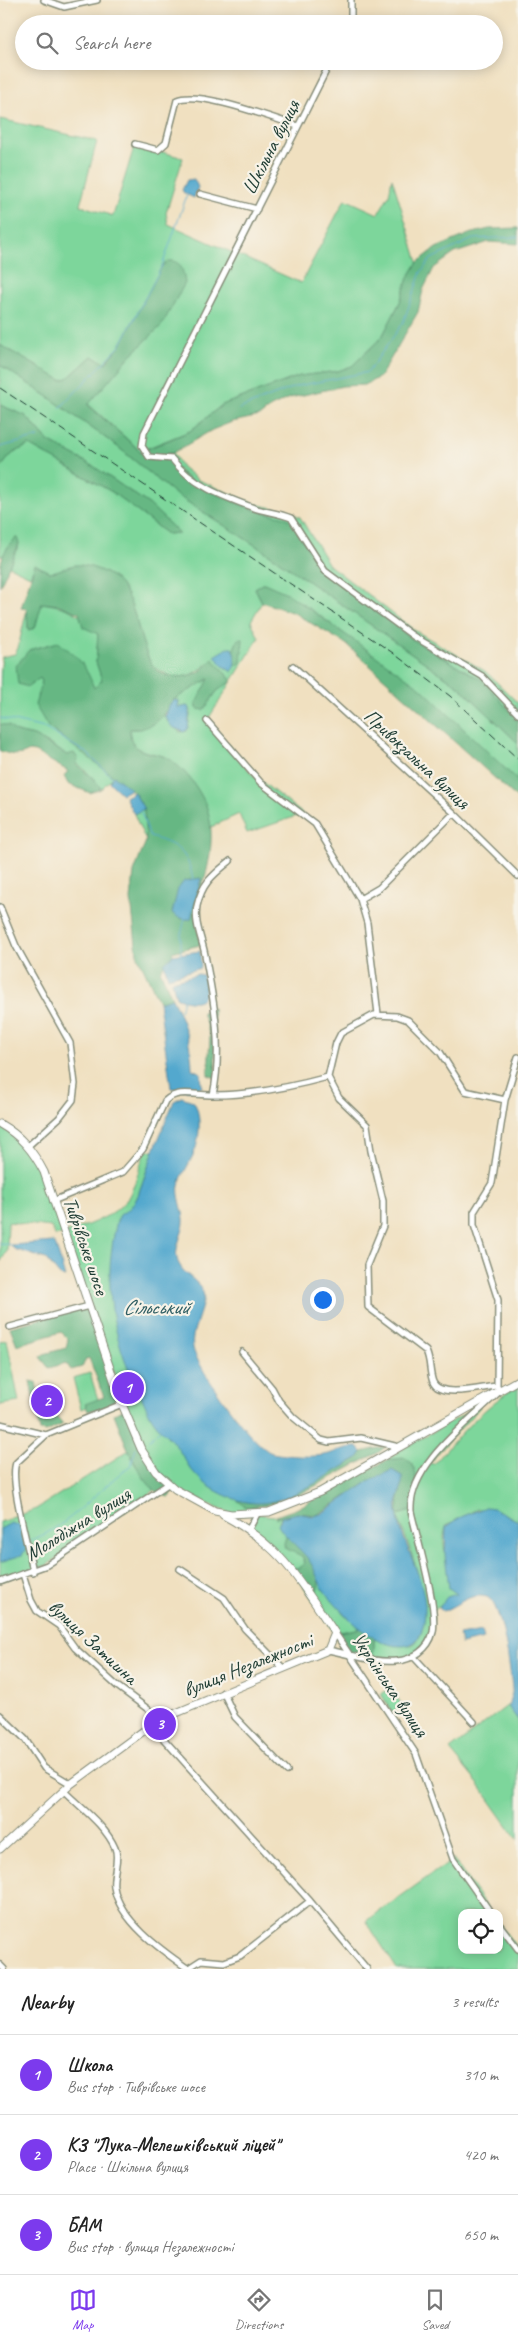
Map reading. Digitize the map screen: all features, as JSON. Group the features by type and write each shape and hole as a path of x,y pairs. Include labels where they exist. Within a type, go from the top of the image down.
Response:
{"main road":[{"name":"Тиврівське шосе","path":"0,1124 17,1134 28,1146 43,1170 122,1404 145,1458 168,1484 215,1511 231,1514 257,1514 278,1510 320,1492 499,1388 518,1380"},
{"name":"Українська вулиця","path":"215,1511 249,1529 284,1559 335,1633"},
{"name":"вулиця Незалежності","path":"0,1848 71,1784 151,1725 223,1692 328,1650 335,1633"}],"street":[{"path":"44,0 64,7 97,0"},
{"path":"351,0 352,15"},
{"name":"Шкільна вулиця","path":"326,70 144,433 142,446 146,454 154,458 165,457 172,459 179,470 196,484 254,508 291,518 325,571 413,636 482,676 518,714"},
{"path":"135,144 158,150 166,143 173,108 177,100 184,97 207,98 298,126"},
{"path":"200,194 257,209"},
{"name":"Привокзальна вулиця","path":"293,666 454,813 518,876"},
{"path":"207,721 259,781 315,824 360,899 368,923 378,1014"},
{"path":"360,899 379,888 454,813"},
{"path":"213,1095 218,1064 218,1034 205,952 197,929 197,907 207,881 230,861"},
{"path":"0,907 7,928 69,1037 75,1084 71,1104 28,1146"},
{"path":"0,928 7,928"},
{"path":"499,1388 442,1391 433,1382 426,1350 368,1307 367,1265 383,1226 383,1201 367,1125 339,1098 328,1076 331,1055 341,1033 378,1014 397,1016 408,1020 419,1029 440,1052 465,1091 506,1100"},
{"path":"328,1650 387,1661 401,1661 413,1656 426,1647 433,1626 431,1604 411,1511 414,1487 428,1463 499,1388 498,1300 474,1225 474,1212 492,1183 506,1100 518,1057"},
{"path":"53,1200 123,1172 143,1149 160,1109 171,1095 177,1093 213,1095 266,1091 328,1076"},
{"path":"10,1327 88,1306"},
{"path":"242,1352 272,1388 278,1401 293,1417 321,1440 329,1442 361,1438 400,1447"},
{"path":"33,1572 18,1503 14,1469 16,1462 46,1435 122,1404"},
{"path":"0,1424 46,1435"},
{"name":"Молодіжна вулиця","path":"0,1582 33,1572 81,1544 168,1484"},
{"path":"249,1529 257,1514"},
{"path":"180,1569 224,1598 245,1629 282,1668"},
{"name":"вулиця Затишна","path":"23,1574 30,1600 37,1611 59,1626 75,1648 117,1686 161,1719"},
{"name":"Українська вулиця","path":"335,1633 416,1754 454,1859 488,1909"},
{"path":"413,1656 474,1722"},
{"path":"223,1692 235,1717 287,1771"},
{"path":"0,1714 25,1739 44,1768 71,1784"},
{"path":"151,1725 310,1900 367,1969"},
{"path":"64,1791 108,1836 116,1851 113,1880 116,1898 125,1913 162,1951 187,1968 202,1960 224,1962 240,1956 310,1900"},
{"path":"503,1929 518,1949"},
{"path":"0,1965 4,1969"}],"green space":[{"path":"0,119 97,141 80,205 113,216 135,144 183,158 166,213 168,224 301,283 345,199 378,214 389,195 392,178 418,262 408,278 400,302 382,337 352,366 338,371 300,376 222,405 190,431 145,449 165,455 173,453 182,467 198,480 255,504 287,511 300,517 329,565 414,630 485,671 518,703 518,719 480,679 412,639 324,573 312,557 293,522 226,500 210,492 195,483 170,460 148,458 88,404 130,356 162,325 162,266 120,346 105,363 92,356 68,378 61,380 0,345"},
{"path":"518,228 518,244 489,242 455,253 434,268 423,290 418,312 380,377 364,385 343,386 290,398 271,407 260,416 232,422 212,430 173,453 154,457 150,456 145,450 190,431 222,405 300,376 338,371 352,366 382,337 400,302 408,278 418,262 436,248 469,234 489,229"},
{"path":"168,261 179,264 185,283 162,325 130,356 88,405 148,458 170,460 178,471 195,485 254,510 285,517 293,522 312,557 324,573 412,639 480,679 518,719 518,743 460,687 269,554 175,494 118,447 0,365 0,345 61,380 68,378 92,356 106,363 120,346 162,266"},
{"path":"0,365 118,447 175,494 269,554 460,687 518,743 518,781 460,729 351,639 318,614 264,583 255,588 262,602 251,621 259,638 207,721 253,775 303,814 247,833 239,814 211,827 201,797 191,780 169,759 144,751 133,744 130,729 140,729 148,726 164,715 167,721 180,732 187,731 191,711 187,706 178,708 179,701 177,700 170,704 173,700 210,678 196,704 196,707 205,709 217,691 231,680 213,659 196,672 183,677 170,675 154,667 146,653 126,593 111,576 97,569 81,565 49,572 35,565 30,576 9,566 19,544 0,557 0,468 12,454 29,445 112,492 167,534 178,533 150,505 93,466 48,441 26,416 0,405"},
{"path":"0,405 26,416 48,441 93,466 150,505 179,533 167,534 112,492 29,445 12,454 0,468"},
{"path":"17,537 19,544 0,586 2,558 7,548"},
{"path":"35,564 49,572 76,565 97,569 111,576 126,593 146,653 155,668 166,675 180,677 193,675 205,668 213,659 232,681 217,691 204,710 198,709 196,704 209,679 173,700 164,715 153,724 141,729 130,729 134,745 145,752 171,760 188,776 206,805 211,826 209,860 196,904 200,945 172,952 173,955 160,970 172,998 159,1002 137,954 131,899 134,872 146,841 144,809 134,792 48,727 35,705 42,681 40,678 28,687 18,684 16,666 29,650 58,642 80,661 94,688 102,680 96,662 98,634 83,627 79,613 59,605 42,603 35,628 28,630 27,609 21,608","holes":["202,880 194,902 185,881"]},
{"path":"264,583 287,593 421,688 518,781 518,799 346,644 294,613 262,602 255,588"},
{"path":"41,603 59,606 73,612 85,620 98,634 96,662 102,680 94,688 40,678 42,681 37,696 48,727 114,776 101,789 89,774 61,751 31,735 0,724 2,657 15,654 27,609 28,630 35,628"},
{"path":"238,639 243,639 241,663 235,666 233,651"},
{"path":"0,724 9,726 16,732 34,736 67,755 74,753 78,759 76,764 95,780 101,789 90,793 68,784 64,776 68,771 35,752 29,751 15,755 0,751"},
{"path":"144,809 146,841 134,814"},
{"path":"213,1008 216,1078 208,1075 210,1036 202,1012"},
{"path":"0,1124 38,1161 65,1233 102,1218 119,1207 131,1192 145,1151 154,1150 137,1198 130,1211 251,1507 258,1507 257,1514 282,1517 279,1520 281,1530 287,1534 284,1546 302,1556 305,1563 301,1567 292,1569 249,1529 256,1515 231,1514 175,1489 141,1449 65,1234 55,1236 51,1227 8,1222 7,1251 0,1263"},
{"path":"89,1306 122,1404 88,1411 85,1404 104,1397 89,1358 86,1359 82,1367 71,1370 66,1363 49,1368 40,1357 44,1354 66,1348 68,1339 61,1332 17,1345 10,1327"},
{"path":"7,1340 19,1402 0,1405 0,1341"},
{"path":"90,1373 99,1403 81,1409 73,1378"},
{"path":"30,1381 36,1382 44,1421 57,1417 63,1424 46,1432 40,1431"},
{"path":"518,1386 518,1521 495,1509 477,1509 447,1525 444,1541 445,1551 457,1595 433,1610 429,1643 406,1659 370,1659 374,1651 374,1637 384,1643 412,1645 416,1642 422,1630 424,1615 419,1579 397,1515 411,1511 413,1464 405,1458 387,1460 402,1449 479,1406 429,1463 434,1464 484,1411"},
{"path":"125,1409 141,1449 175,1489 169,1497 159,1493 150,1485 134,1462 114,1414"},
{"path":"386,1446 378,1453 283,1503 246,1507 236,1499 257,1503 281,1501 358,1458 362,1452"},
{"path":"129,1450 134,1463 155,1490 47,1565 0,1582 0,1522 36,1509"},
{"path":"404,1458 414,1467 416,1474 411,1511 397,1515 402,1476 392,1470 368,1482 317,1515 297,1513 276,1518 276,1516 296,1509 387,1460"},
{"path":"287,1534 311,1562 319,1579 318,1587 314,1594 310,1596 292,1569 301,1567 305,1563 302,1556 285,1548 284,1543"},
{"path":"318,1579 344,1614 362,1628 335,1633 310,1596 319,1583"},
{"path":"362,1628 374,1637 374,1651 370,1659 350,1654 335,1633"},
{"path":"391,1688 402,1705 392,1712 381,1694"},
{"path":"508,1705 518,1720 518,1840 479,1785 450,1750"},
{"path":"453,1859 488,1909 458,1909 458,1954 503,1954 503,1929 518,1949 518,1969 397,1969 366,1921"}],"water":[{"path":"194,179 198,187 194,198 182,190 187,180"},
{"path":"228,648 232,648 235,657 232,672 223,666 215,656"},
{"path":"175,700 179,701 178,708 187,706 190,708 188,729 184,732 172,727 165,717 170,704"},
{"path":"114,776 131,789 122,794 109,782"},
{"path":"134,792 144,809 134,814 125,797"},
{"path":"201,878 191,919 183,919 174,915 172,913 178,889 184,881"},
{"path":"200,951 201,968 168,977 164,963 173,955"},
{"path":"198,974 203,975 204,996 197,1001 176,997 172,981"},
{"path":"172,998 186,1032 192,1069 201,1073 202,1087 198,1089 171,1088 159,1002"},
{"name":"Сільський","path":"182,1097 193,1101 196,1106 199,1119 199,1134 196,1147 179,1185 184,1225 177,1247 177,1258 185,1273 200,1286 204,1296 193,1336 193,1348 204,1371 252,1437 272,1453 293,1456 316,1456 346,1448 358,1447 362,1452 358,1458 308,1487 281,1499 268,1502 255,1503 231,1498 207,1485 192,1471 176,1446 158,1427 151,1416 121,1349 116,1328 110,1287 110,1265 117,1221 120,1215 130,1208 137,1198 174,1101"},
{"path":"53,1242 56,1246 65,1277 60,1276 46,1259 14,1249 11,1245"},
{"path":"392,1470 402,1476 397,1513 405,1542 417,1570 424,1600 425,1615 421,1634 417,1640 404,1646 379,1640 368,1634 347,1616 323,1589 308,1559 283,1533 278,1525 282,1517 297,1513 313,1516 321,1514 368,1482"},
{"path":"486,1507 493,1508 518,1521 518,1720 509,1708 512,1692 508,1654 497,1612 492,1602 487,1597 475,1596 443,1611 439,1608 447,1597 457,1594 449,1588 445,1555 446,1527 461,1517"},
{"path":"11,1523 20,1526 26,1549 22,1555 0,1562 0,1529"},
{"path":"482,1631 484,1639 461,1644 459,1635"}],"waterway":[{"path":"60,408 120,346 162,266 187,195"},
{"path":"239,409 297,386 368,372 403,323 421,272 431,259 473,239 518,237"},
{"path":"0,447 39,437"},
{"path":"0,718 44,728 87,753 113,778"},
{"path":"141,812 150,837 175,846 185,856 193,880"},
{"path":"181,954 181,935 185,918"},
{"path":"180,1011 183,1000"},
{"path":"0,1243 11,1245"},
{"path":"150,1439 160,1429"},
{"path":"31,1540 59,1526 131,1465 136,1448"}],"railway":[{"path":"0,388 393,653 450,696 518,759"}],"place":[{"name":"Школа","path":"128,1388"},
{"name":"КЗ \"Лука-Мелешківський ліцей\"","path":"47,1401"},
{"name":"БАМ","path":"160,1724"}]}
